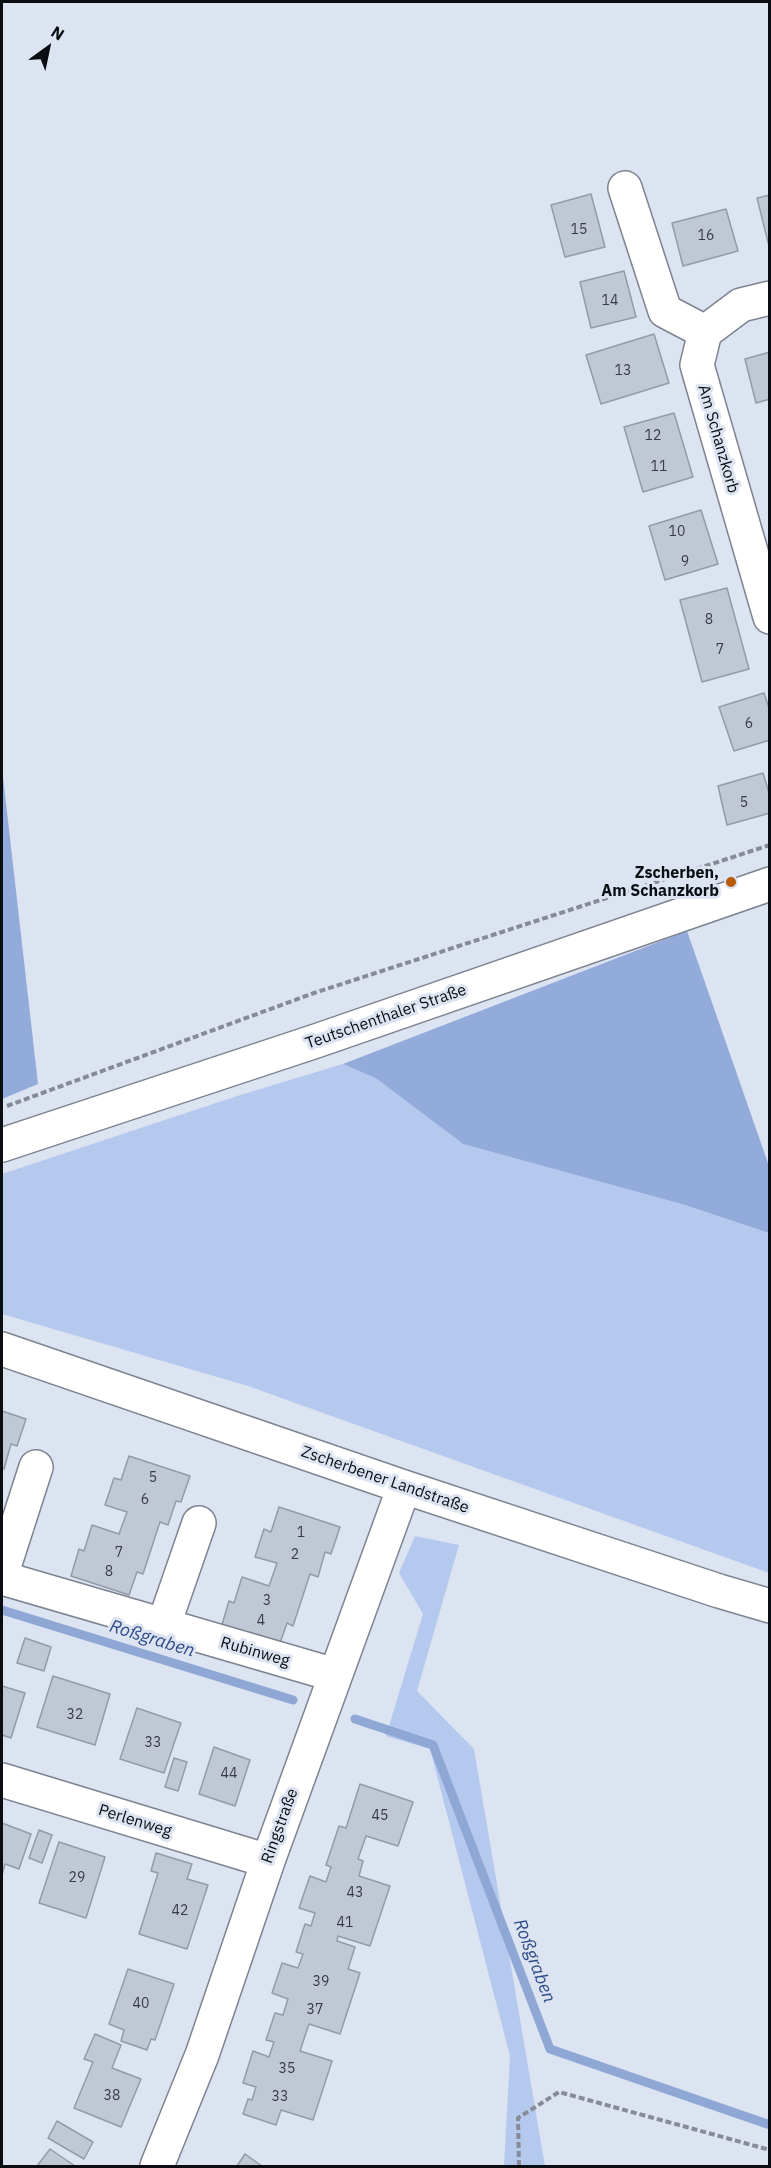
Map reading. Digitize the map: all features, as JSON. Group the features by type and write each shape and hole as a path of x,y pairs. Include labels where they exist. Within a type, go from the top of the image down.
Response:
{"street":[{"path":"625,188 665,311 705,332 741,305 770,298"},
{"name":"Am Schanzkorb","path":"705,332 697,365 770,617"},
{"name":"Teutschenthaler Straße","path":"2,1144 316,1041 770,884"},
{"name":"Zscherbener Landstraße","path":"2,1349 404,1486 770,1606"},
{"path":"2,1573 36,1467"},
{"name":"Ringstraße","path":"157,2166 202,2055 268,1861 404,1486"},
{"path":"163,1627 200,1523"},
{"name":"Rubinweg","path":"2,1578 163,1627 335,1675"},
{"name":"Perlenweg","path":"2,1780 268,1861"}],"path":[{"path":"2,1108 314,993 770,845"},
{"path":"519,2166 518,2118 559,2092 770,2150"}],"shaded area":[{"path":"2,768 38,1084 2,1099"},
{"path":"687,931 769,1166 769,1233 685,1205 463,1144 377,1079 343,1064"},
{"path":"343,1064 377,1079 463,1144 685,1205 769,1233 769,1573 248,1386 2,1314 2,1174 237,1096"},
{"path":"415,1536 459,1545 417,1691 474,1749 545,2166 504,2166 510,2056 430,1749 386,1736 423,1614 399,1573"}],"building":[{"path":"591,194 605,247 565,257 551,205"},
{"path":"770,195 770,250 757,198"},
{"path":"726,209 738,251 683,266 672,223"},
{"path":"624,271 636,317 591,328 580,282"},
{"path":"654,334 669,383 601,404 586,355"},
{"path":"770,352 770,399 756,403 745,359"},
{"path":"674,413 693,477 643,492 624,427"},
{"path":"701,510 718,564 665,580 649,526"},
{"path":"727,588 749,669 702,682 680,600"},
{"path":"764,693 770,711 770,740 734,751 719,707"},
{"path":"763,773 770,796 770,813 727,825 718,786"},
{"path":"2,1411 26,1419 17,1446 11,1444 4,1469 2,1468"},
{"path":"129,1456 190,1476 181,1502 176,1501 168,1525 160,1522 143,1574 137,1572 129,1595 71,1576 79,1549 84,1551 92,1525 119,1534 127,1512 105,1505 114,1478 121,1480"},
{"path":"279,1507 340,1527 331,1554 325,1552 318,1577 310,1574 293,1626 287,1623 279,1646 221,1628 229,1601 234,1603 242,1577 269,1586 277,1563 255,1557 264,1529 271,1532"},
{"path":"25,1638 51,1647 44,1671 17,1663"},
{"path":"53,1676 110,1694 95,1745 37,1727"},
{"path":"2,1686 25,1693 11,1738 2,1735"},
{"path":"137,1708 181,1723 164,1773 120,1759"},
{"path":"214,1747 250,1760 235,1806 199,1794"},
{"path":"174,1758 187,1762 178,1791 165,1787"},
{"path":"360,1784 413,1802 398,1846 366,1836 358,1859 363,1861 359,1876 390,1886 370,1946 338,1936 337,1941 355,1947 348,1969 360,1973 340,2034 309,2024 300,2051 332,2061 313,2120 281,2110 276,2125 243,2114 248,2099 252,2100 256,2087 243,2083 253,2051 269,2057 274,2042 266,2040 275,2013 283,2015 288,1999 272,1993 282,1963 298,1968 303,1954 296,1952 305,1924 311,1926 315,1913 299,1908 310,1876 326,1882 331,1867 326,1865 339,1826 346,1828"},
{"path":"2,1823 31,1834 19,1869 5,1864 2,1875"},
{"path":"39,1830 52,1835 42,1863 29,1858"},
{"path":"59,1842 105,1857 86,1918 39,1903"},
{"path":"156,1853 192,1864 187,1879 208,1885 187,1949 139,1934 158,1873 151,1871"},
{"path":"128,1969 174,1984 155,2040 151,2039 147,2050 121,2041 124,2030 109,2024"},
{"path":"95,2034 121,2045 112,2068 141,2079 121,2127 74,2108 93,2062 84,2059"},
{"path":"57,2121 93,2142 84,2159 48,2138"},
{"path":"50,2149 75,2166 37,2166"},
{"path":"245,2154 262,2166 237,2166"}],"waterway":[{"name":"Roßgraben","path":"2,1610 293,1700"},
{"name":"Roßgraben","path":"355,1719 433,1745 550,2049 770,2125"}],"place":[{"name":"Zscherben, Am Schanzkorb","path":"731,882"}]}
